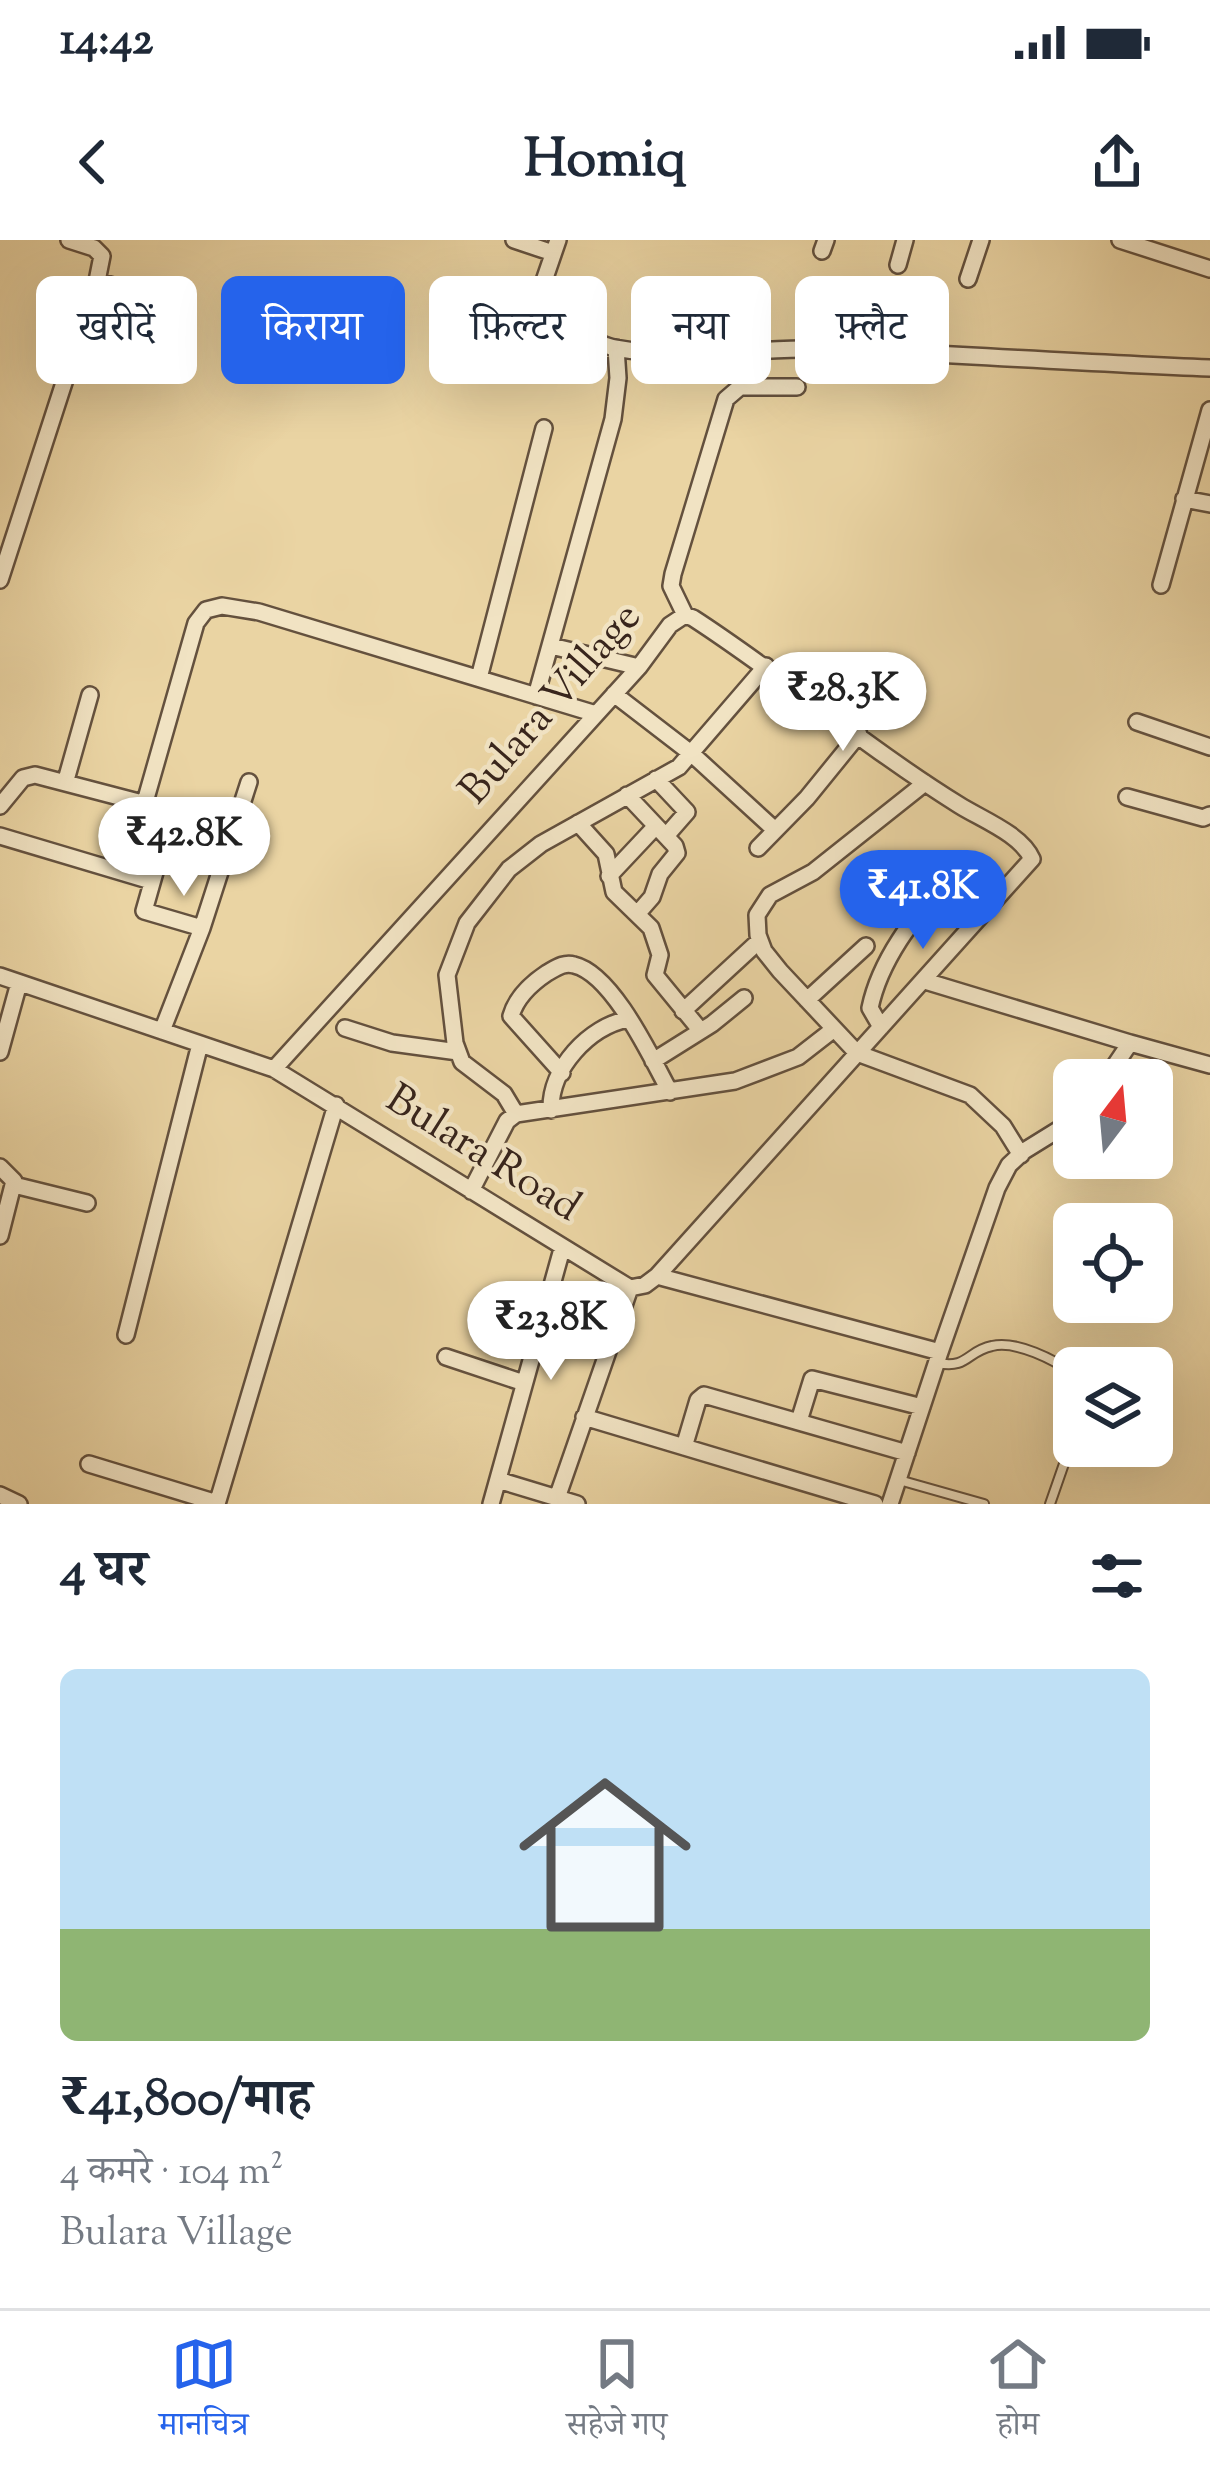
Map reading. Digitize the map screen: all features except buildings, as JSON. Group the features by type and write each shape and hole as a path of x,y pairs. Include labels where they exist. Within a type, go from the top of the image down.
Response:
{"street":[{"path":"514,240 556,247 534,310 545,320 616,348 710,354 820,349 1210,368"},
{"path":"898,265 905,240"},
{"path":"968,279 981,240"},
{"path":"1120,240 1210,268"},
{"path":"77,241 102,256 99,276"},
{"path":"536,696 613,419 616,348"},
{"path":"0,580 64,384"},
{"path":"685,615 671,586 673,574 726,399 740,387 797,387"},
{"path":"1161,585 1210,410"},
{"path":"479,678 544,428"},
{"path":"1184,499 1210,504"},
{"path":"145,802 196,623 206,610 222,606 259,612 596,714"},
{"name":"Bulara Village","path":"274,1069 639,667 670,625 685,615 766,666 925,783 1021,843 1032,859 925,981"},
{"path":"551,646 639,667"},
{"path":"516,1114 504,1094 470,1071 458,1052 447,975 467,923 509,869 541,844 679,767 766,666"},
{"path":"614,694 692,754 775,830"},
{"path":"66,780 90,695"},
{"path":"1137,722 1210,747"},
{"path":"758,848 859,734"},
{"path":"0,806 23,778 35,775 234,827"},
{"path":"609,876 687,812 656,779"},
{"path":"162,1031 202,928 249,782"},
{"path":"925,783 813,872 770,895 757,914 760,940 764,951 856,1053 970,1095 1003,1126 1021,1155"},
{"path":"627,795 677,853 638,913"},
{"path":"1127,797 1203,818 1210,815"},
{"path":"173,809 144,911 202,928"},
{"path":"578,823 602,846 614,892 638,913 659,945 655,975 701,1030"},
{"path":"0,836 151,880"},
{"path":"881,1027 870,1008 886,966 918,913 945,882"},
{"path":"683,1011 760,940"},
{"path":"807,1000 866,946"},
{"path":"562,1072 512,1016 514,1006 538,979 572,964 611,994 670,1092"},
{"name":"Bulara Road","path":"0,976 274,1069 630,1288"},
{"path":"557,1498 630,1288 645,1286 657,1276 925,981 1210,1065"},
{"path":"0,1052 20,982"},
{"path":"653,1061 744,998"},
{"path":"551,1111 551,1097 562,1072 598,1028 628,1019"},
{"path":"345,1028 415,1048 458,1052"},
{"path":"471,1191 507,1121 516,1114 670,1092 772,1070 834,1029"},
{"path":"1119,1059 1130,1043"},
{"path":"126,1335 200,1044"},
{"path":"89,1464 217,1503 336,1105"},
{"path":"890,1504 997,1188 1009,1165 1053,1134"},
{"path":"0,1167 14,1185 0,1236"},
{"path":"14,1185 87,1203"},
{"path":"491,1504 562,1249"},
{"path":"657,1276 938,1357"},
{"path":"446,1358 524,1383"},
{"path":"799,1421 812,1379 922,1407"},
{"path":"684,1447 698,1400 704,1395 907,1453"},
{"path":"584,1417 875,1504"},
{"path":"498,1480 577,1504"},
{"path":"0,1495 19,1504"}],"lane":[{"path":"938,1357 959,1365 994,1344 1053,1361"},
{"path":"1048,1503 1062,1467"},
{"path":"898,1480 984,1504"}]}
